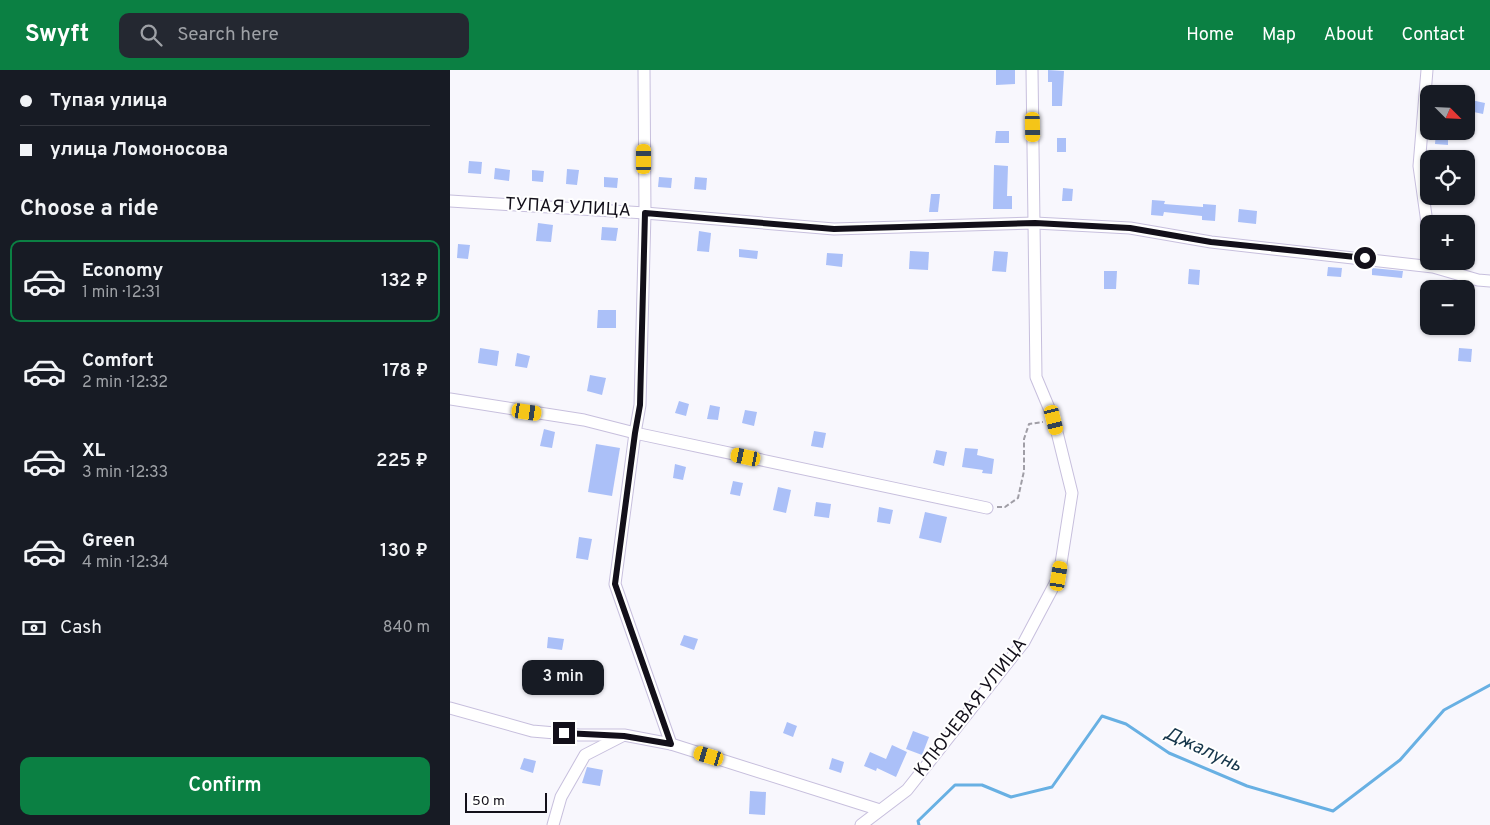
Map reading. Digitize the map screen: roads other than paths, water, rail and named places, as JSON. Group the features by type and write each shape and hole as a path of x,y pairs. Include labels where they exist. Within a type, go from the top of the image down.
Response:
{"street":[{"path":"644,70 645,213 640,405 615,584 671,744"},
{"name":"КЛЮЧЕВАЯ УЛИЦА","path":"861,825 907,790 1024,642 1059,576 1072,493 1054,420 1036,377 1032,70"},
{"path":"1426,215 1419,166 1427,70"},
{"name":"ТУПАЯ УЛИЦА","path":"450,201 645,213 834,229 1035,223 1130,228 1211,242 1420,263"},
{"name":"ТУПАЯ УЛИЦА","path":"1449,270 1478,280 1490,281"},
{"path":"450,399 584,420 635,433 987,508"},
{"path":"450,708 532,731 624,736 671,744 880,810"},
{"path":"553,825 561,797 584,756 624,736"}],"waterway":[{"name":"Джалунь","path":"919,825 918,821 955,785 982,785 1011,797 1052,787 1102,716 1126,724 1169,753 1247,786 1333,811 1400,760 1444,710 1490,685"}]}
